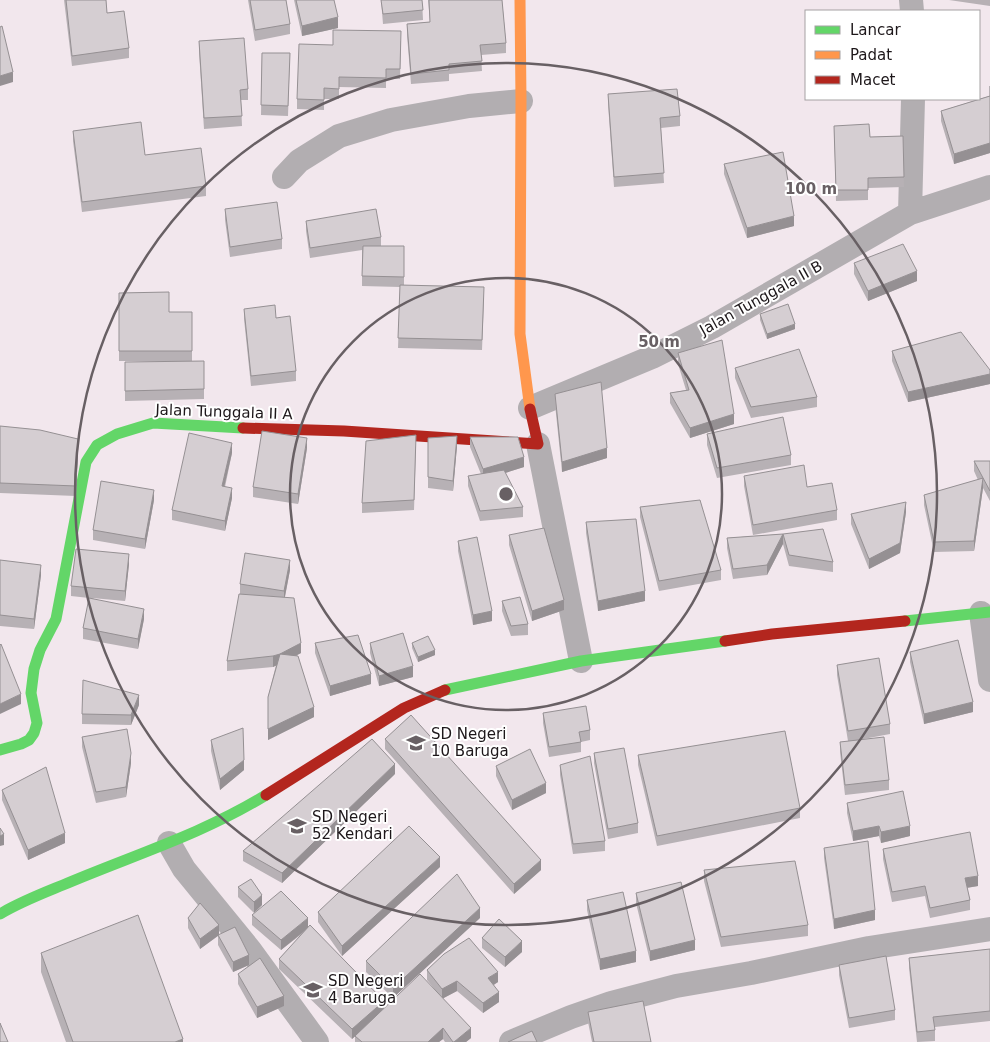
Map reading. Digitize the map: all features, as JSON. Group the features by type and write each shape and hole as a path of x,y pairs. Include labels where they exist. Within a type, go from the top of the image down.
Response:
{"street":[{"path":"520,0 520,334 530,408 581,661"},
{"path":"910,213 913,100"},
{"path":"284,177 299,161 339,136 391,120 469,106 521,101"},
{"name":"Jalan Tunggala II B","path":"530,408 652,357 712,327 910,213 990,187"},
{"name":"Jalan Tunggala II A","path":"0,750 21,744 29,740 34,733 37,723 31,693 34,670 40,650 56,619 86,462 97,445 117,434 153,423 252,429 344,431 538,444"},
{"path":"0,914 15,905 83,876 169,843 245,808 404,708 448,689 581,661 772,634 986,613 990,680"},
{"path":"169,843 184,869 250,950 317,1042"},
{"path":"511,1042 611,1003 676,986 751,973 869,948 990,929"}],"building":[{"path":"66,0 106,0 107,13 124,11 129,48 72,56"},
{"path":"250,0 286,0 290,24 255,30"},
{"path":"296,0 334,0 338,17 302,26"},
{"path":"381,0 422,0 423,10 383,14"},
{"path":"429,0 502,0 506,43 480,45 482,61 449,64 449,70 411,74 407,24 430,22"},
{"path":"2,26 13,72 0,76 0,27"},
{"path":"333,30 401,31 400,69 386,69 386,78 339,77 339,89 324,88 324,100 297,99 299,44 333,45"},
{"path":"244,38 248,89 240,90 242,116 204,118 199,41"},
{"path":"262,53 290,53 288,106 261,105"},
{"path":"677,89 680,116 660,118 664,173 614,177 608,94"},
{"path":"990,96 990,143 954,154 941,111"},
{"path":"141,122 145,155 201,148 206,186 82,202 73,131"},
{"path":"869,124 870,137 903,136 904,177 868,178 868,190 836,190 834,126"},
{"path":"783,152 794,216 747,228 724,164"},
{"path":"277,202 282,239 230,247 225,209"},
{"path":"376,209 381,237 310,248 306,221"},
{"path":"903,244 917,271 868,291 854,263"},
{"path":"363,246 404,246 404,277 362,276"},
{"path":"400,285 484,287 482,340 398,338"},
{"path":"169,292 169,312 192,312 192,351 119,351 119,293"},
{"path":"788,304 795,324 767,334 760,314"},
{"path":"275,305 276,318 290,316 296,371 251,376 244,309"},
{"path":"961,332 990,370 990,374 908,392 892,351"},
{"path":"722,340 734,414 690,428 670,393 689,390 678,353"},
{"path":"799,349 817,397 751,407 735,368"},
{"path":"204,361 204,389 125,391 125,362"},
{"path":"601,382 607,448 562,462 555,394"},
{"path":"783,417 791,455 717,468 707,434"},
{"path":"0,426 40,430 78,439 76,486 0,483"},
{"path":"262,431 307,438 298,494 253,487"},
{"path":"189,433 232,443 222,486 232,488 225,521 172,510"},
{"path":"416,435 414,500 362,503 366,441"},
{"path":"457,436 453,481 428,477 428,438"},
{"path":"470,437 518,437 524,457 483,469"},
{"path":"974,461 990,461 990,491"},
{"path":"804,465 807,487 832,483 837,510 753,525 744,476"},
{"path":"504,470 523,507 480,511 468,476"},
{"path":"983,478 974,541 934,542 924,495"},
{"path":"101,481 154,490 145,539 93,530"},
{"path":"700,500 721,570 659,581 640,507"},
{"path":"906,502 900,543 869,559 851,514"},
{"path":"636,519 645,591 598,601 586,522"},
{"path":"544,528 564,600 532,611 509,535"},
{"path":"823,529 833,562 789,555 783,534"},
{"path":"783,534 767,565 733,569 727,538"},
{"path":"477,537 492,611 473,615 458,541"},
{"path":"76,549 129,554 125,591 71,586"},
{"path":"245,553 290,560 284,591 240,584"},
{"path":"0,560 41,565 34,619 0,615"},
{"path":"239,594 294,598 301,643 273,656 227,661"},
{"path":"520,597 528,624 511,626 502,601"},
{"path":"89,598 144,609 138,639 83,628"},
{"path":"403,633 413,666 379,676 370,643"},
{"path":"358,635 371,674 330,686 315,643"},
{"path":"428,636 435,650 418,657 412,643"},
{"path":"958,640 973,702 924,714 910,652"},
{"path":"0,645 21,694 0,704"},
{"path":"280,654 298,656 314,707 268,729 268,697"},
{"path":"879,658 890,724 848,731 837,665"},
{"path":"83,680 139,695 131,715 82,714"},
{"path":"586,706 590,730 579,732 581,742 549,747 543,713"},
{"path":"411,715 541,860 514,884 385,739"},
{"path":"243,728 244,760 220,779 211,740"},
{"path":"127,729 131,753 126,787 96,792 82,737"},
{"path":"785,731 800,808 657,836 638,755"},
{"path":"884,737 889,780 845,785 840,742"},
{"path":"372,739 395,764 282,873 243,851"},
{"path":"624,748 638,823 608,829 594,753"},
{"path":"530,749 546,783 512,800 496,766"},
{"path":"590,756 605,841 573,844 560,765"},
{"path":"46,767 65,833 28,850 2,790"},
{"path":"903,791 910,826 881,832 879,826 853,831 847,803"},
{"path":"409,826 440,857 342,946 318,912"},
{"path":"0,828 4,834 0,836"},
{"path":"970,832 978,876 965,878 970,900 930,908 925,886 892,892 883,849"},
{"path":"868,841 875,910 834,919 824,848"},
{"path":"795,861 808,925 721,937 704,870"},
{"path":"457,874 480,908 393,988 366,961"},
{"path":"251,879 262,895 254,902 238,887"},
{"path":"681,882 695,940 650,951 636,893"},
{"path":"281,891 308,918 281,940 252,915"},
{"path":"623,892 636,951 600,959 587,900"},
{"path":"200,903 219,925 200,939 188,918"},
{"path":"138,915 183,1039 175,1042 73,1042 41,953"},
{"path":"499,919 522,941 505,957 482,938"},
{"path":"310,925 384,1001 352,1029 279,959"},
{"path":"235,927 249,955 233,962 218,935"},
{"path":"469,938 498,972 488,978 499,992 483,1003 457,981 442,989 427,970 444,954"},
{"path":"990,949 990,1011 933,1017 935,1030 917,1032 909,958"},
{"path":"886,956 895,1010 849,1018 839,965"},
{"path":"260,958 284,996 257,1007 238,974"},
{"path":"420,974 471,1028 454,1042 443,1028 428,1042 362,1042 355,1036"},
{"path":"643,1001 651,1042 594,1042 588,1012"},
{"path":"0,1023 8,1042 0,1042"},
{"path":"532,1031 537,1042 508,1042"}],"traffic: fast":[{"path":"0,750 21,744 29,740 34,733 37,723 31,693 34,669 40,650 56,619 86,462 97,445 117,434 153,423 243,428"},
{"path":"905,621 990,612"},
{"path":"445,690 581,661 725,641"},
{"path":"0,914 39,895 192,833 266,795"}],"traffic: slow":[{"path":"520,0 520,334 530,409"}],"traffic: jam":[{"path":"243,428 344,431 538,444 530,409"},
{"path":"725,641 772,634 905,621"},
{"path":"266,795 404,708 445,690"}],"place":[{"name":"SD Negeri 10 Baruga","path":"416,743"},
{"name":"SD Negeri 52 Kendari","path":"297,826"},
{"name":"SD Negeri 4 Baruga","path":"313,990"}]}
